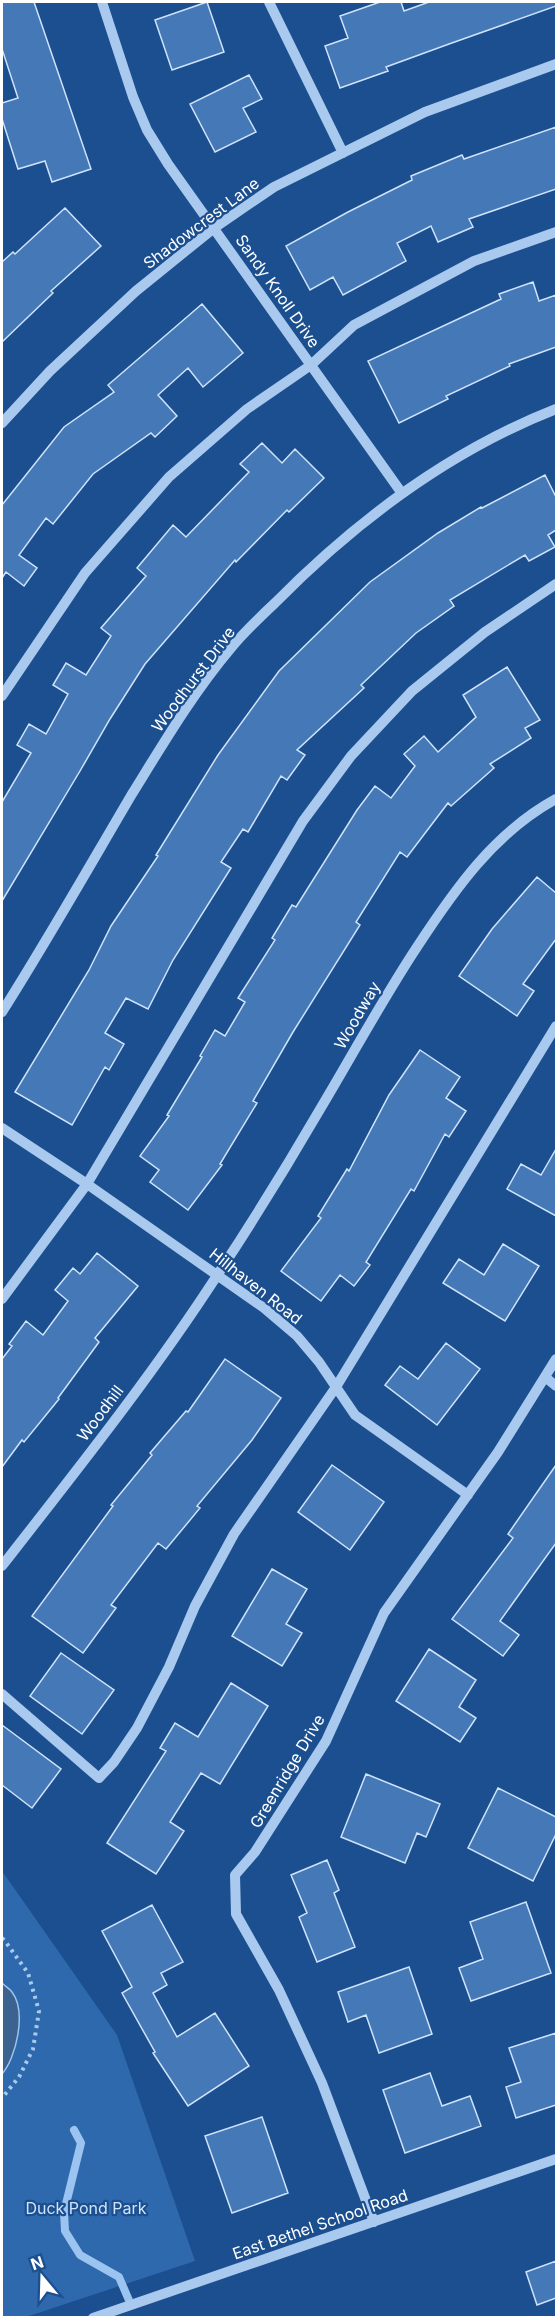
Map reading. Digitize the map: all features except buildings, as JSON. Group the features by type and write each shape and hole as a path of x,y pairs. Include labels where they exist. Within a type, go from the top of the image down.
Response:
{"street":[{"name":"Sandy Knoll Drive","path":"102,2 133,97 147,130 168,164 401,492"},
{"path":"268,2 343,153"},
{"name":"Shadowcrest Lane","path":"2,423 50,371 136,291 214,228 274,187 425,112 556,64"},
{"path":"2,696 85,573 169,477 247,410 311,365 354,325 474,261 556,232"},
{"name":"Woodhurst Drive","path":"2,1012 170,732 231,647 296,582 353,530 401,492 454,460 531,419 556,409"},
{"path":"2,1299 87,1184 303,821 351,756 412,691 485,632 556,584"},
{"name":"Woodway","path":"218,1274 319,1112 381,1002 439,912 477,862 508,831 536,810 556,799"},
{"path":"2,1694 99,1778 114,1762 137,1728 169,1667 195,1606 234,1534 336,1387 556,1026"},
{"name":"Hillhaven Road","path":"2,1128 87,1184 264,1308 297,1336 319,1362 355,1415 468,1495"},
{"name":"Woodhill","path":"2,1566 118,1416 218,1274"},
{"name":"Greenridge Drive","path":"374,2222 322,2083 279,1989 236,1914 235,1875 255,1852 326,1740 384,1612 498,1452 556,1359"},
{"path":"545,1377 556,1386"},
{"name":"East Bethel School Road","path":"93,2318 556,2159"}],"path":[{"path":"2,1938 28,1973 39,2011 33,2049 19,2077 2,2098"}],"green space":[{"name":"Duck Pond Park","path":"2,1871 117,2035 195,2261 26,2317 2,2317"}],"shaded area":[{"path":"2,1983 11,1991 16,2001 19,2023 12,2057 2,2074"}],"waterway":[{"path":"74,2130 81,2143 64,2212 65,2231 80,2255 119,2277 131,2305"}]}
